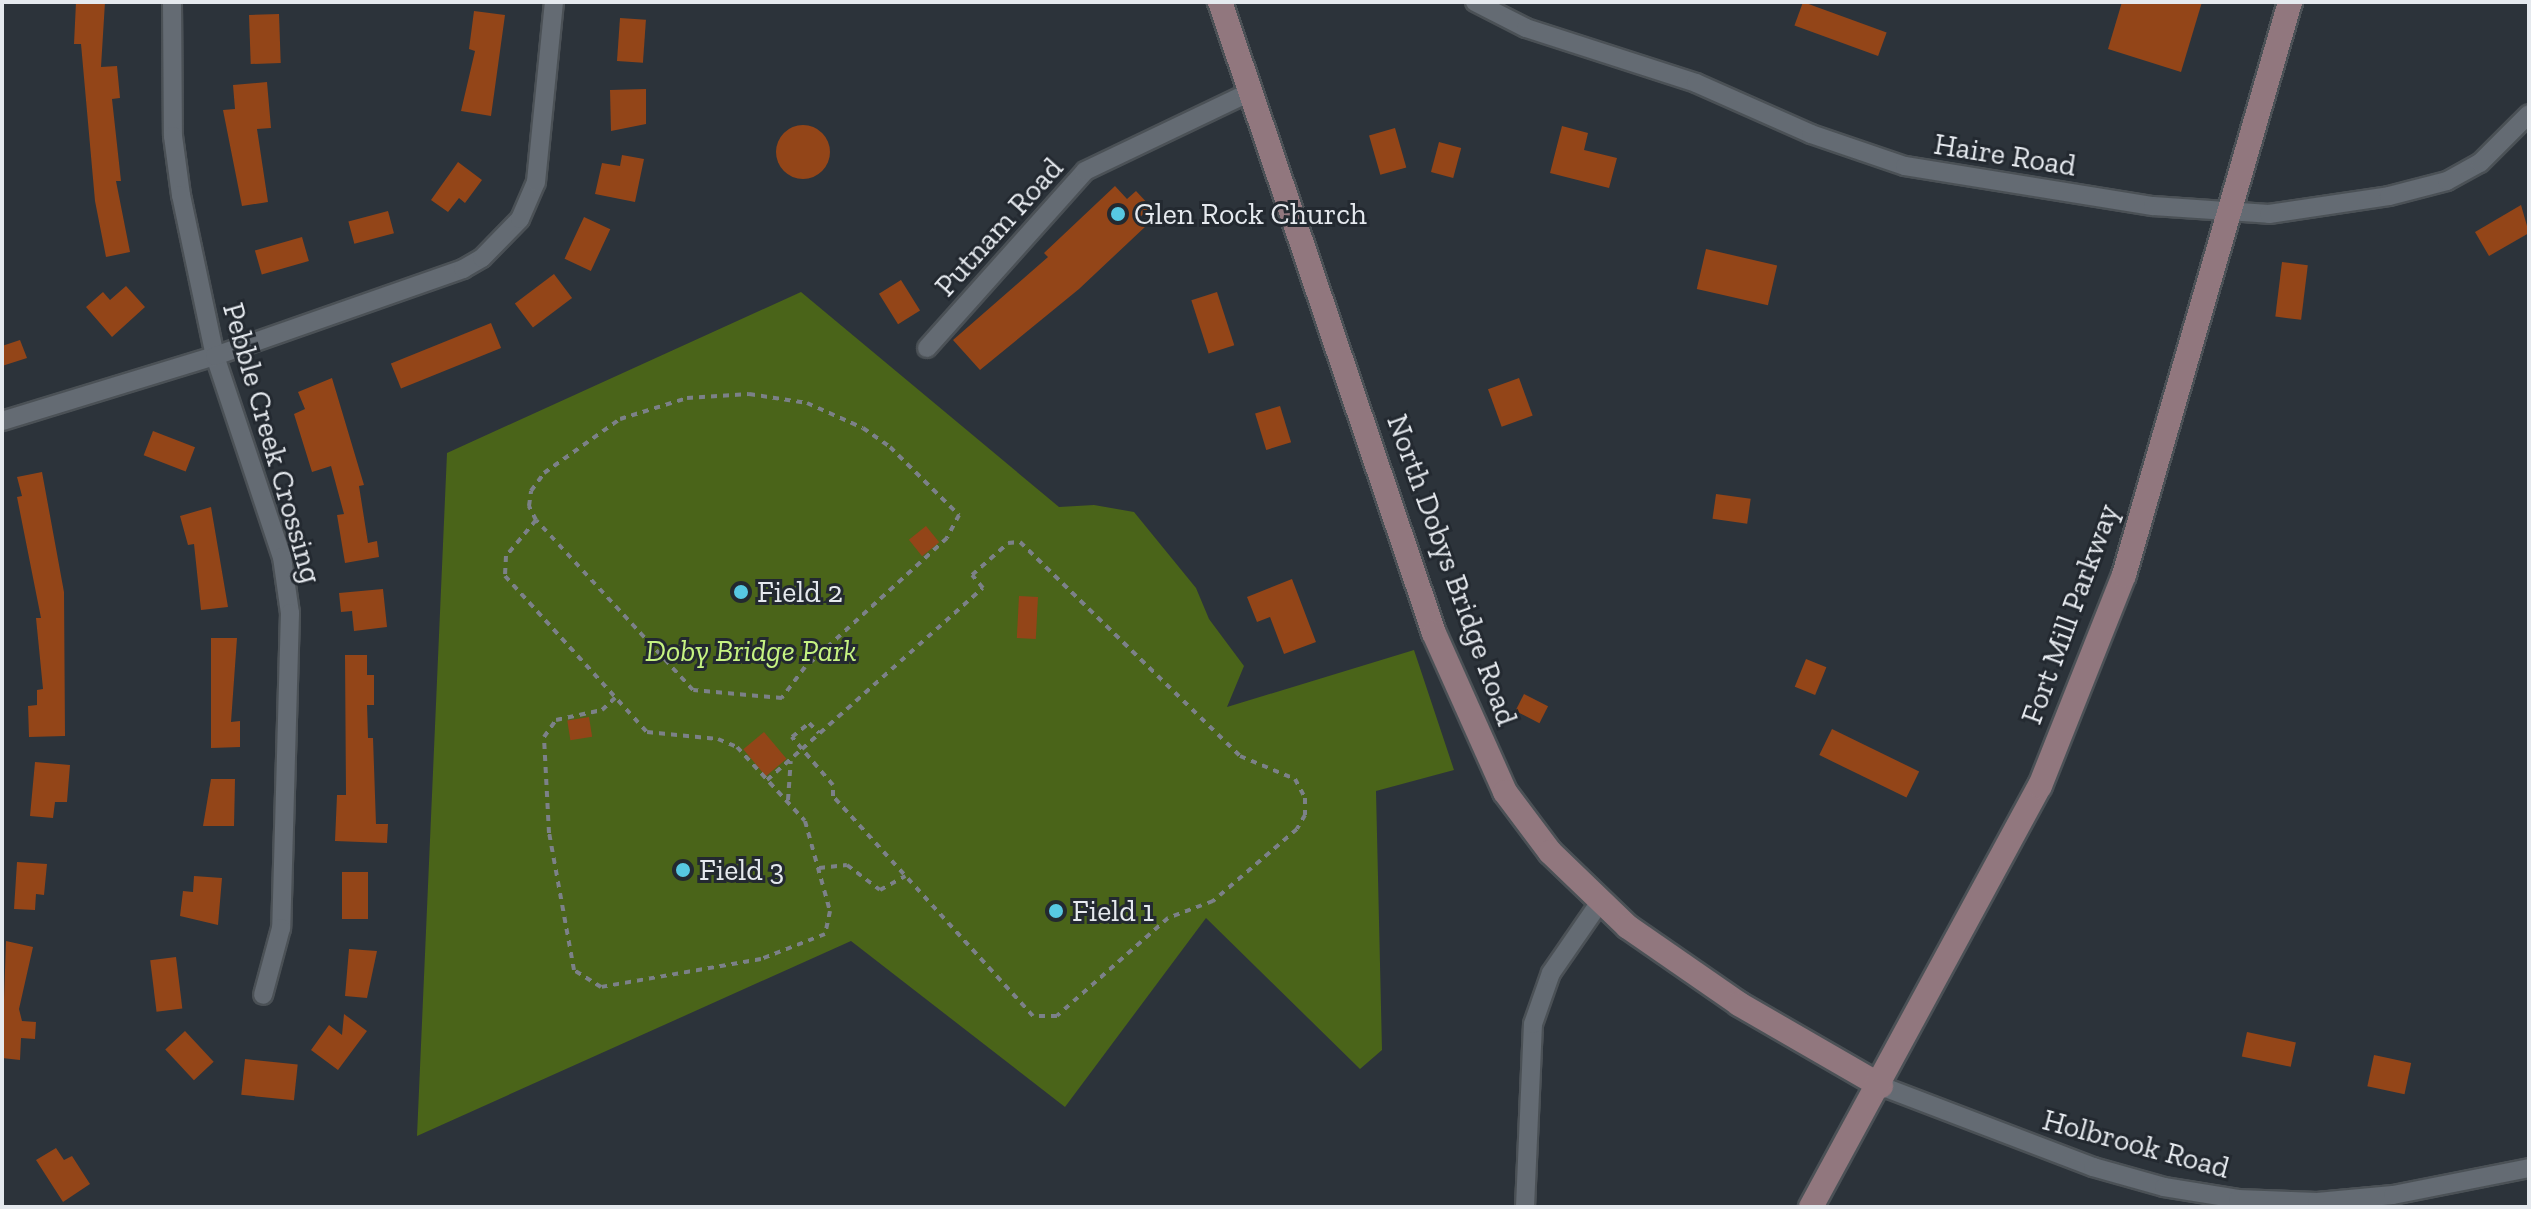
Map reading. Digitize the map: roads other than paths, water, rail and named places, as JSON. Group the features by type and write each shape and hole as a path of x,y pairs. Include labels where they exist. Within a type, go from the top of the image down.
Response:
{"street":[{"name":"Pebble Creek Crossing","path":"172,2 173,136 215,356 282,557 290,613 281,928 263,995"},
{"path":"2,421 215,356 463,269 501,242 520,219 536,182 554,2"},
{"name":"North Dobys Bridge Road","path":"1220,2 1434,633 1467,717 1525,821 1600,902 1703,980 1881,1086"},
{"name":"Haire Road","path":"1475,2 1526,28 1696,83 1811,134 1905,166 2036,191 2269,214 2332,208 2447,181 2480,163 2529,114"},
{"name":"Fort Mill Parkway","path":"1811,1207 1881,1086 2051,758 2124,575 2290,2"},
{"name":"Putnam Road","path":"927,348 1085,171 1250,92"},
{"path":"1525,1207 1533,1024 1551,973 1600,902"},
{"name":"Holbrook Road","path":"1881,1086 2093,1167 2164,1187 2238,1199 2317,1202 2393,1195 2529,1168"}],"place":[{"name":"Glen Rock Church","path":"1118,214"},
{"name":"Field 2","path":"741,592"},
{"name":"Field 3","path":"683,870"},
{"name":"Field 1","path":"1056,911"}],"park label":[{"name":"Doby Bridge Park","path":"751,651"}]}
